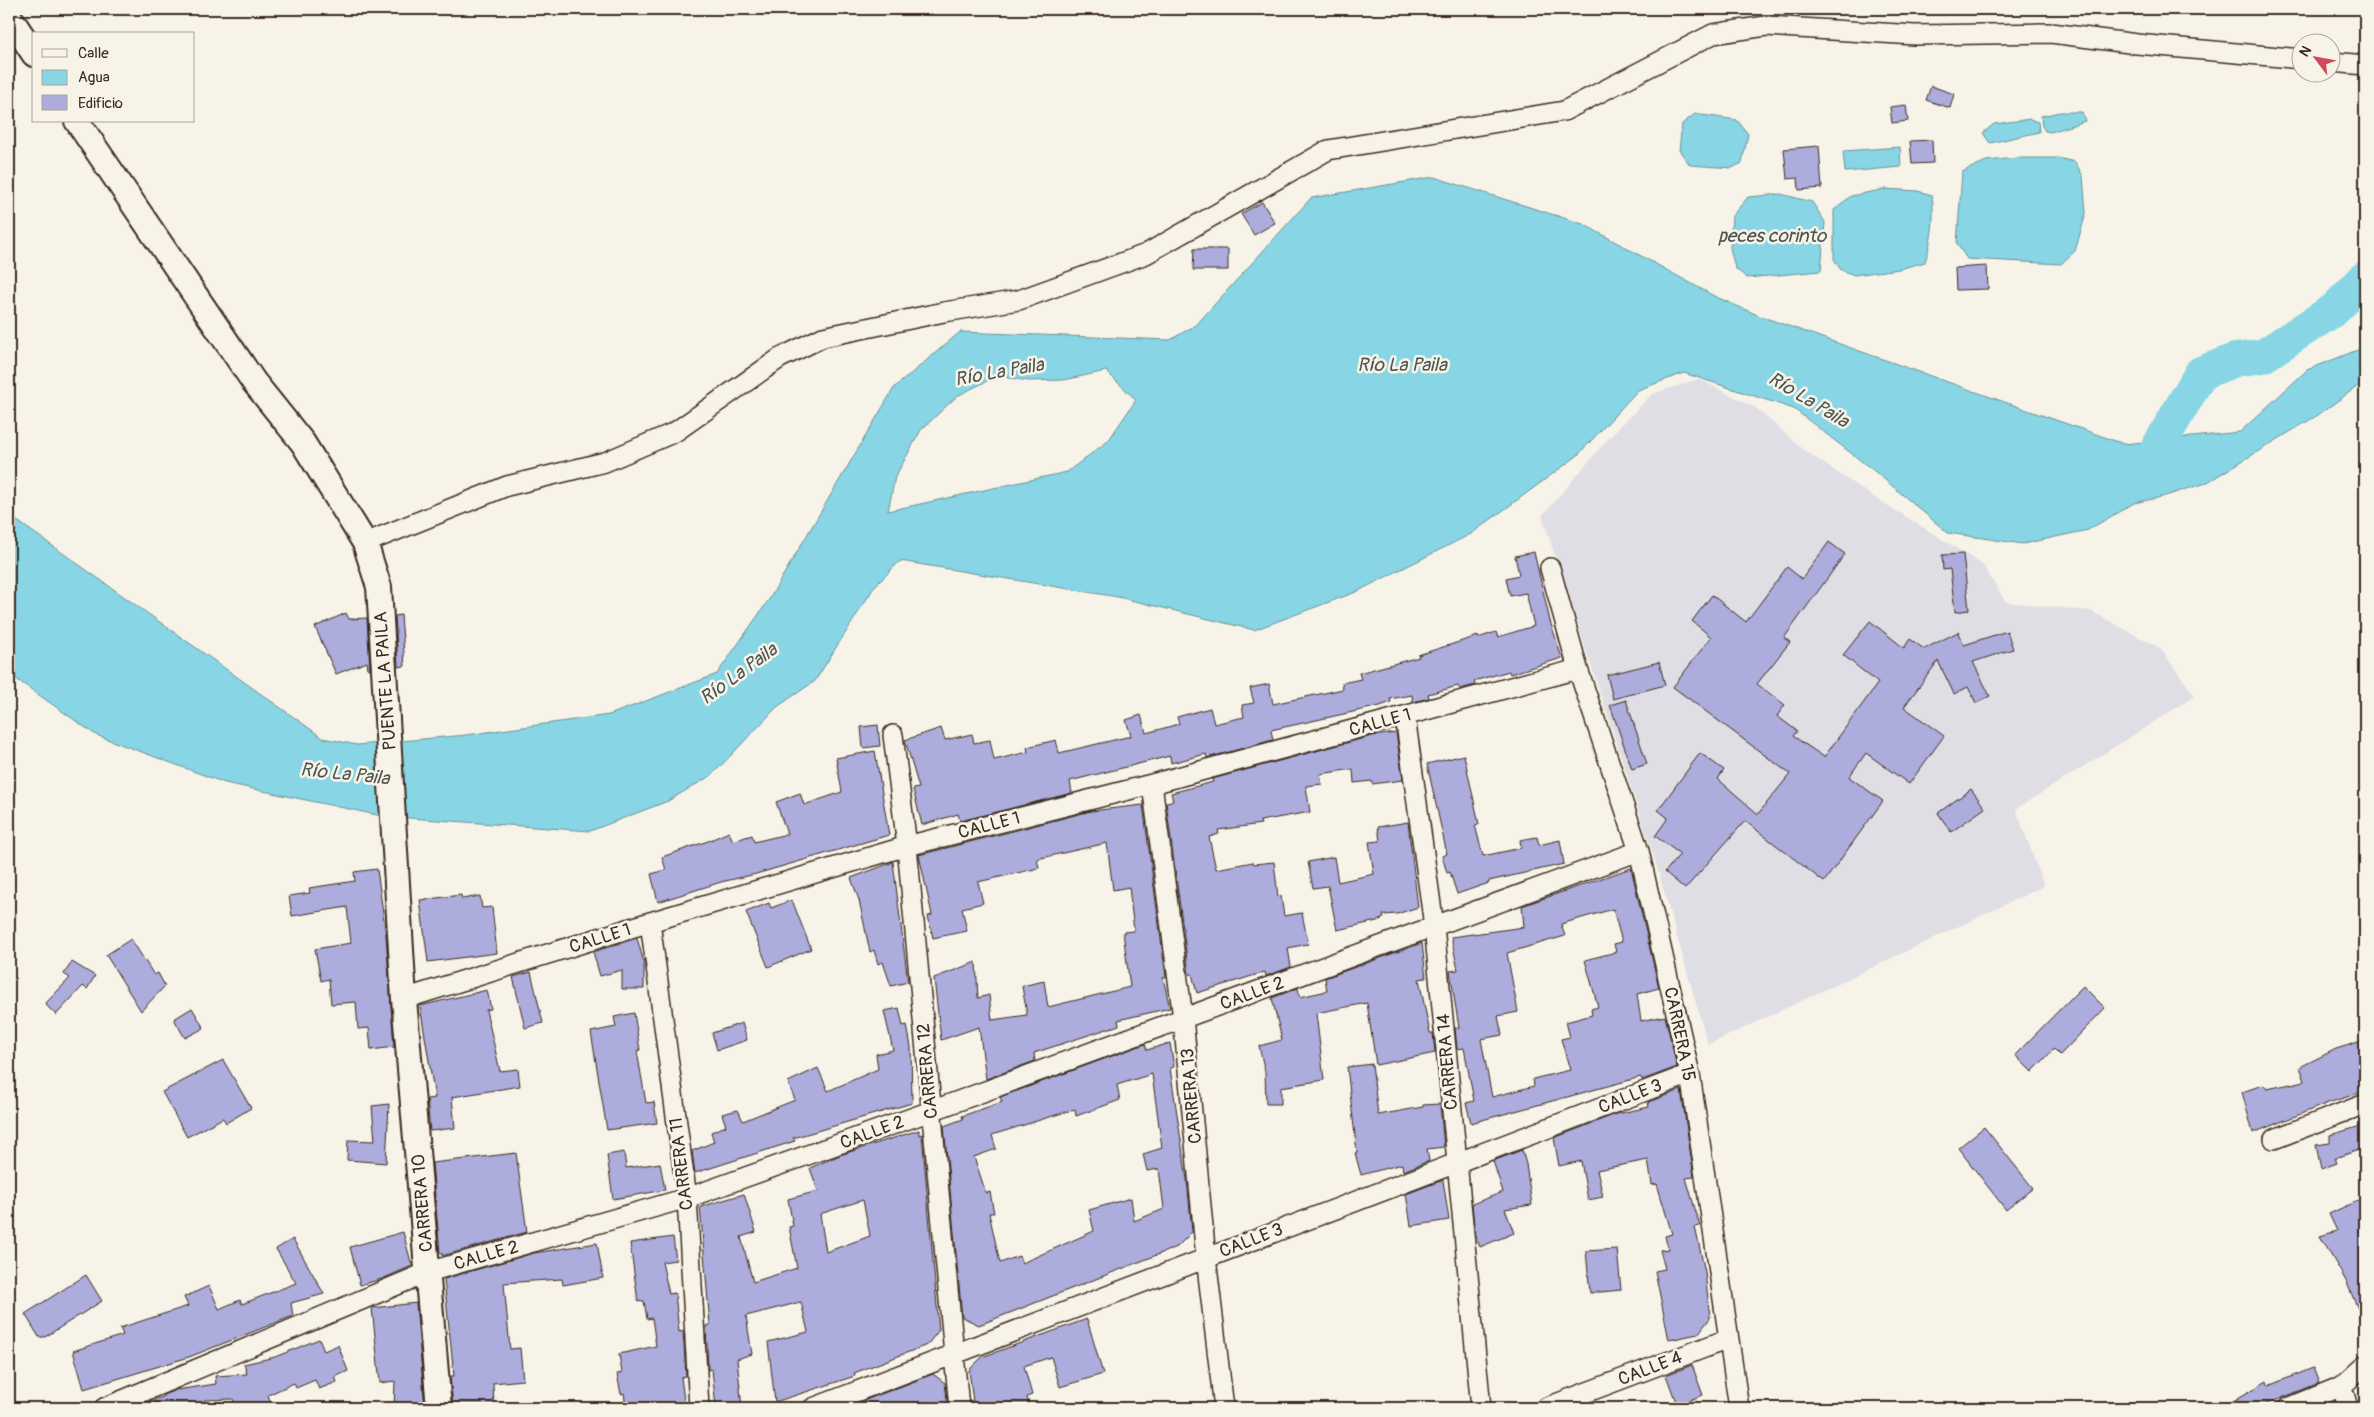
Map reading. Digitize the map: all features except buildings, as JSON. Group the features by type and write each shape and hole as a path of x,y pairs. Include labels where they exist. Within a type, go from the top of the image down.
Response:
{"main road":[{"path":"9,16 32,51"},
{"name":"PUENTE LA PAILA","path":"78,122 254,382 303,443 365,543 380,587 404,999"},
{"name":"CARRERA 10","path":"404,999 439,1408"}],"street":[{"path":"365,543 507,486 605,462 675,432 780,358 824,336 944,312 1019,300 1146,254 1328,150 1564,111 1713,34 1766,26 1915,35 2051,32 2137,44 2292,58"},
{"path":"2342,63 2365,65"},
{"name":"CARRERA 15","path":"1550,568 1578,669 1639,850 1690,1074 1739,1408"},
{"name":"CALLE 1","path":"404,999 650,922 906,846 1152,784 1578,669"},
{"name":"CARRERA 14","path":"1404,716 1434,926 1481,1408"},
{"name":"CARRERA 12","path":"893,735 906,846 959,1408"},
{"name":"CARRERA 13","path":"1152,784 1184,1018 1206,1258 1224,1408"},
{"name":"CALLE 2","path":"104,1408 151,1399 428,1272 687,1198 931,1111 1639,850"},
{"name":"CARRERA 11","path":"650,922 687,1198 699,1408"},
{"name":"CALLE 3","path":"813,1408 1690,1074"},
{"path":"2274,1139 2365,1104"},
{"name":"CALLE 4","path":"1545,1408 1728,1338"},
{"path":"2288,1408 2342,1386 2365,1365"},
{"path":"2342,1386 2348,1408"}],"shaded area":[{"path":"1699,379 1756,408 1804,450 1863,490 1982,564 2006,602 2091,611 2160,648 2195,696 2016,809 2044,886 1708,1045 1656,864 1542,516 1607,440 1652,394"}],"water":[{"path":"2060,112 2082,112 2085,121 2051,132 2045,131 2042,126 2041,116"},
{"path":"1695,114 1737,120 1748,134 1742,163 1732,168 1690,165 1679,150 1682,124"},
{"path":"2030,119 2038,122 2039,132 1990,143 1983,133 1994,124"},
{"path":"1900,147 1901,167 1845,172 1843,151"},
{"path":"2017,158 2058,158 2075,162 2083,176 2086,213 2075,251 2061,264 1967,259 1957,244 1962,172 1986,161"},
{"name":"Río La Paila","path":"1434,177 1583,224 1714,296 1760,316 2124,444 2240,432 2307,370 2365,347 2365,381 2318,415 2206,483 2162,497 2134,503 2088,530 2023,544 1948,533 1878,474 1794,409 1684,373 1638,390 1577,456 1471,534 1356,592 1254,630 1118,597 900,561 875,586 815,681 777,707 712,775 668,801 590,831 382,816 225,783 96,735 9,674 9,515 323,738 357,745 466,735 609,715 717,674 768,601 894,388 960,332 1170,340 1196,325 1311,198","holes":["1106,371 1136,400 1108,441 1067,472 888,511 895,477 921,430 957,396 997,376 1029,381 1064,380"]},
{"path":"1885,189 1918,191 1932,195 1932,229 1925,262 1899,269 1854,275 1841,270 1834,259 1834,210 1851,196"},
{"name":"peces corinto","path":"1781,194 1812,202 1825,222 1821,271 1747,278 1735,268 1730,248 1732,216 1748,197"}],"waterway":[{"name":"Río La Paila","path":"2139,480 2201,373 2235,360 2263,356 2335,309 2365,278"}]}
